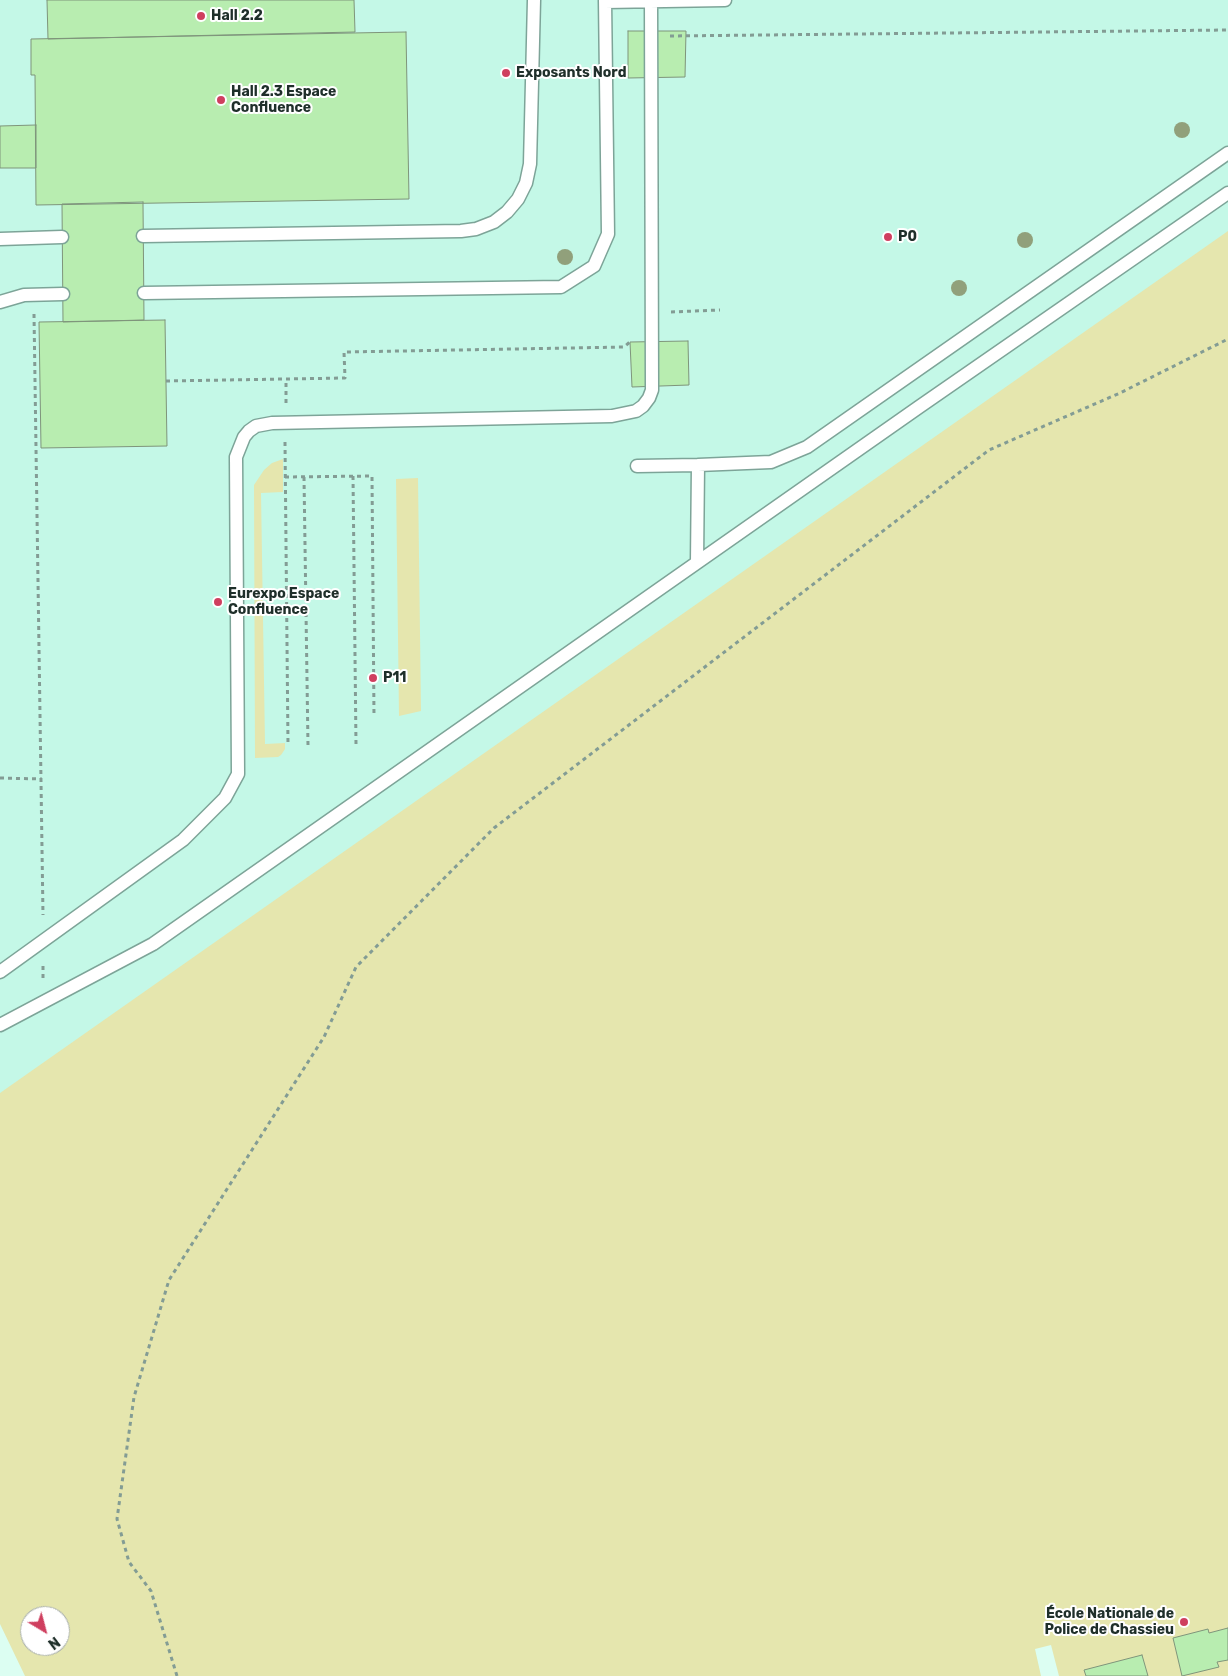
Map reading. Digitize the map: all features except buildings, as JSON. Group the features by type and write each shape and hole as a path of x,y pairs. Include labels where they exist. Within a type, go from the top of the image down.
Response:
{"lane":[{"path":"143,236 461,231 476,229 494,222 507,212 518,199 526,183 530,164 534,0"},
{"path":"0,972 183,840 225,798 238,774 236,457 244,437 249,431 256,426 286,424 612,416 636,411 649,398 652,390 651,0"},
{"path":"144,293 561,287 594,266 608,234 605,1 725,0"},
{"path":"638,466 772,462 807,446 1228,153"},
{"path":"0,1024 153,944 697,562 1228,193"},
{"path":"0,239 62,237"},
{"path":"0,302 24,295 63,294"},
{"path":"697,562 698,465"}],"path":[{"path":"662,36 1228,30"},
{"path":"33,295 42,780 43,1001"},
{"path":"651,313 720,310"},
{"path":"166,381 345,378 344,352 624,347 638,336"},
{"path":"177,1676 151,1591 129,1562 117,1519 134,1397 169,1280 324,1037 356,968 494,828 989,450 1120,393 1228,339"},
{"path":"286,379 285,477 288,744"},
{"path":"353,476 356,745"},
{"path":"285,477 372,476 374,717"},
{"path":"304,477 308,746"},
{"path":"0,778 42,780"}],"shaded area":[{"path":"0,0 1228,0 1228,232 0,1094"},
{"path":"1228,231 1228,1676 1059,1676 1051,1645 1035,1649 1041,1676 25,1676 0,1624 0,1093"},
{"path":"283,459 283,492 261,493 265,744 285,743 285,749 278,757 255,758 254,485 264,470 272,463"},
{"path":"418,478 421,711 399,716 396,479"}],"place":[{"name":"Hall 2.2","path":"201,16"},
{"name":"Exposants Nord","path":"506,73"},
{"name":"Hall 2.3 Espace Confluence","path":"221,100"},
{"name":"P0","path":"888,237"},
{"name":"Eurexpo Espace Confluence","path":"218,602"},
{"name":"P11","path":"373,678"},
{"name":"École Nationale de Police de Chassieu","path":"1184,1622"}]}
